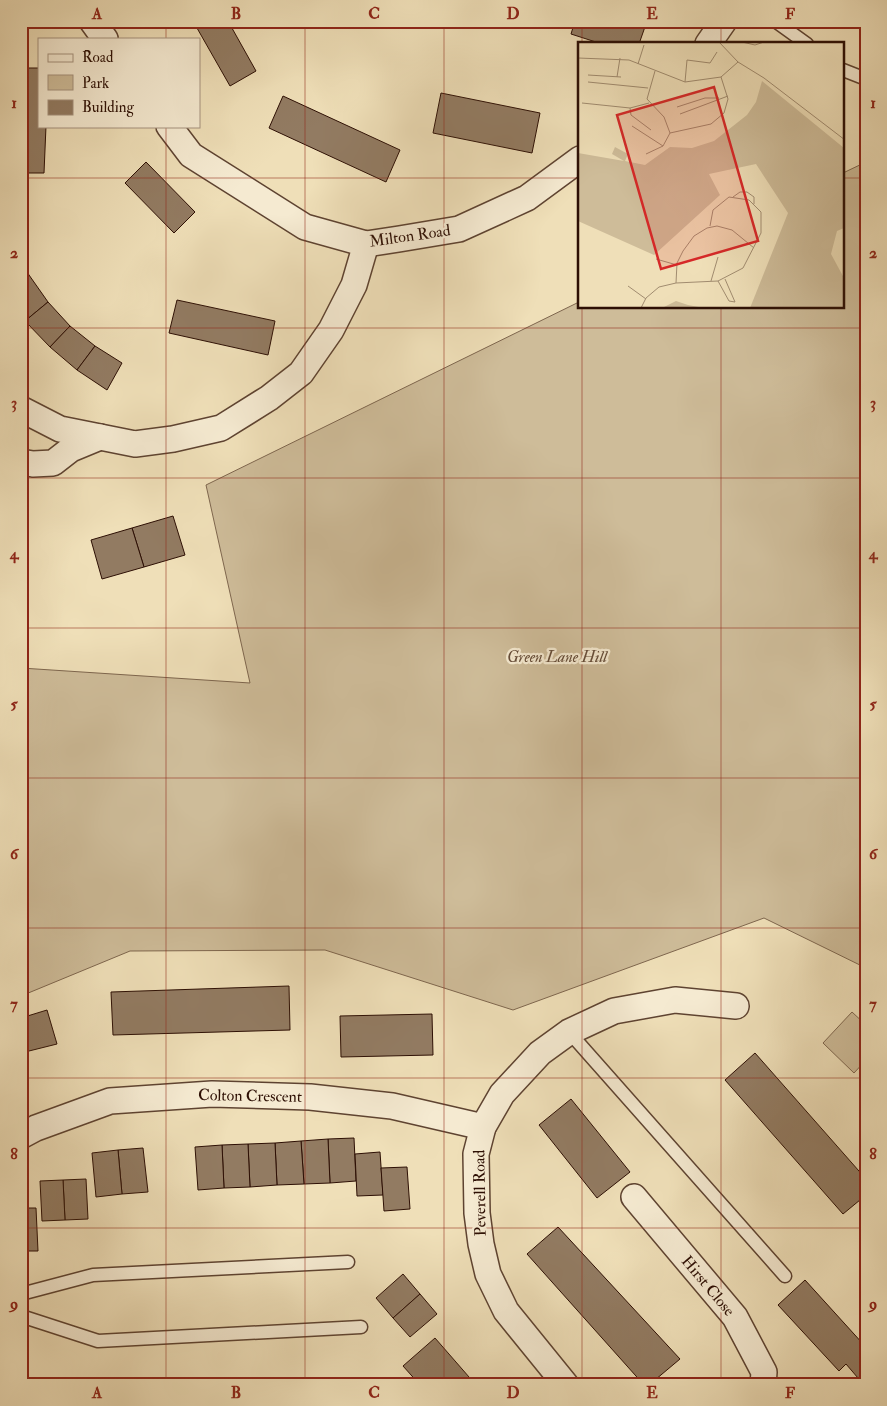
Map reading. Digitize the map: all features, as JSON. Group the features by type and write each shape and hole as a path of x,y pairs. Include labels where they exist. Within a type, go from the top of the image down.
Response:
{"street":[{"path":"92,21 104,38"},
{"path":"709,42 724,21"},
{"name":"Milton Road","path":"170,128 191,156 305,227 366,244 459,229 526,198 578,161"},
{"path":"21,409 60,429 135,444 174,439 220,428 269,398 301,373 331,330 354,284 366,244"},
{"path":"21,462 33,464 53,463 72,449 100,437"},
{"name":"Peverell Road","path":"566,1385 506,1311 488,1274 480,1244 477,1213 476,1154 482,1127 502,1094 540,1054 569,1032 614,1012 675,1000 736,1006"},
{"name":"Colton Crescent","path":"21,1136 36,1128 110,1101 212,1094 310,1097 392,1106 482,1127"},
{"name":"Hirst Close","path":"634,1197 735,1317 764,1372 763,1385"}],"lane":[{"path":"775,21 804,42"},
{"path":"844,70 866,79"},
{"path":"569,1032 785,1276"},
{"path":"21,1294 93,1275 348,1262"},
{"path":"21,1316 98,1341 360,1327"}],"green space":[{"name":"Green Lane Hill","path":"866,162 866,968 764,918 513,1010 325,950 130,951 21,996 21,668 250,683 206,485 578,302 578,309 844,309 844,173"},
{"path":"852,1012 866,1025 866,1060 854,1073 823,1043"}],"building":[{"path":"193,21 228,21 256,71 230,86"},
{"path":"575,21 647,21 640,42 596,42 571,34"},
{"path":"22,68 38,68 38,128 46,128 44,173 21,173"},
{"path":"441,93 540,113 532,153 433,133"},
{"path":"283,96 400,150 386,182 269,128"},
{"path":"146,162 195,212 174,233 125,183"},
{"path":"21,261 29,275 21,280"},
{"path":"29,275 48,302 25,321 21,316 21,280"},
{"path":"177,300 275,321 268,355 169,333"},
{"path":"48,302 70,326 50,347 25,321"},
{"path":"70,326 95,346 77,370 50,347"},
{"path":"95,346 122,363 107,390 77,370"},
{"path":"173,516 185,555 144,567 132,528"},
{"path":"132,528 144,567 102,579 91,540"},
{"path":"289,986 290,1030 113,1035 111,992"},
{"path":"47,1010 57,1044 21,1053 21,1018"},
{"path":"432,1014 433,1055 341,1057 340,1016"},
{"path":"755,1053 866,1179 866,1195 843,1214 725,1080"},
{"path":"571,1099 630,1172 597,1198 539,1125"},
{"path":"354,1138 356,1181 330,1183 328,1139"},
{"path":"328,1139 330,1183 304,1184 301,1141"},
{"path":"301,1141 304,1184 277,1185 275,1143"},
{"path":"275,1143 277,1185 250,1187 248,1144"},
{"path":"248,1144 250,1187 224,1188 222,1145"},
{"path":"222,1145 224,1188 198,1190 195,1147"},
{"path":"143,1148 148,1192 122,1194 118,1150"},
{"path":"118,1150 122,1194 96,1197 92,1153"},
{"path":"380,1152 383,1195 357,1196 355,1154"},
{"path":"407,1167 410,1209 384,1211 381,1168"},
{"path":"86,1179 88,1219 65,1220 63,1180"},
{"path":"63,1180 65,1220 42,1221 40,1181"},
{"path":"21,1208 36,1208 38,1251 21,1251"},
{"path":"558,1227 680,1359 649,1385 644,1385 527,1254"},
{"path":"403,1274 420,1294 393,1318 376,1298"},
{"path":"805,1280 864,1345 866,1343 866,1385 846,1364 839,1371 778,1305"},
{"path":"420,1294 437,1314 410,1337 393,1318"},
{"path":"435,1338 476,1385 420,1385 403,1366"}]}
